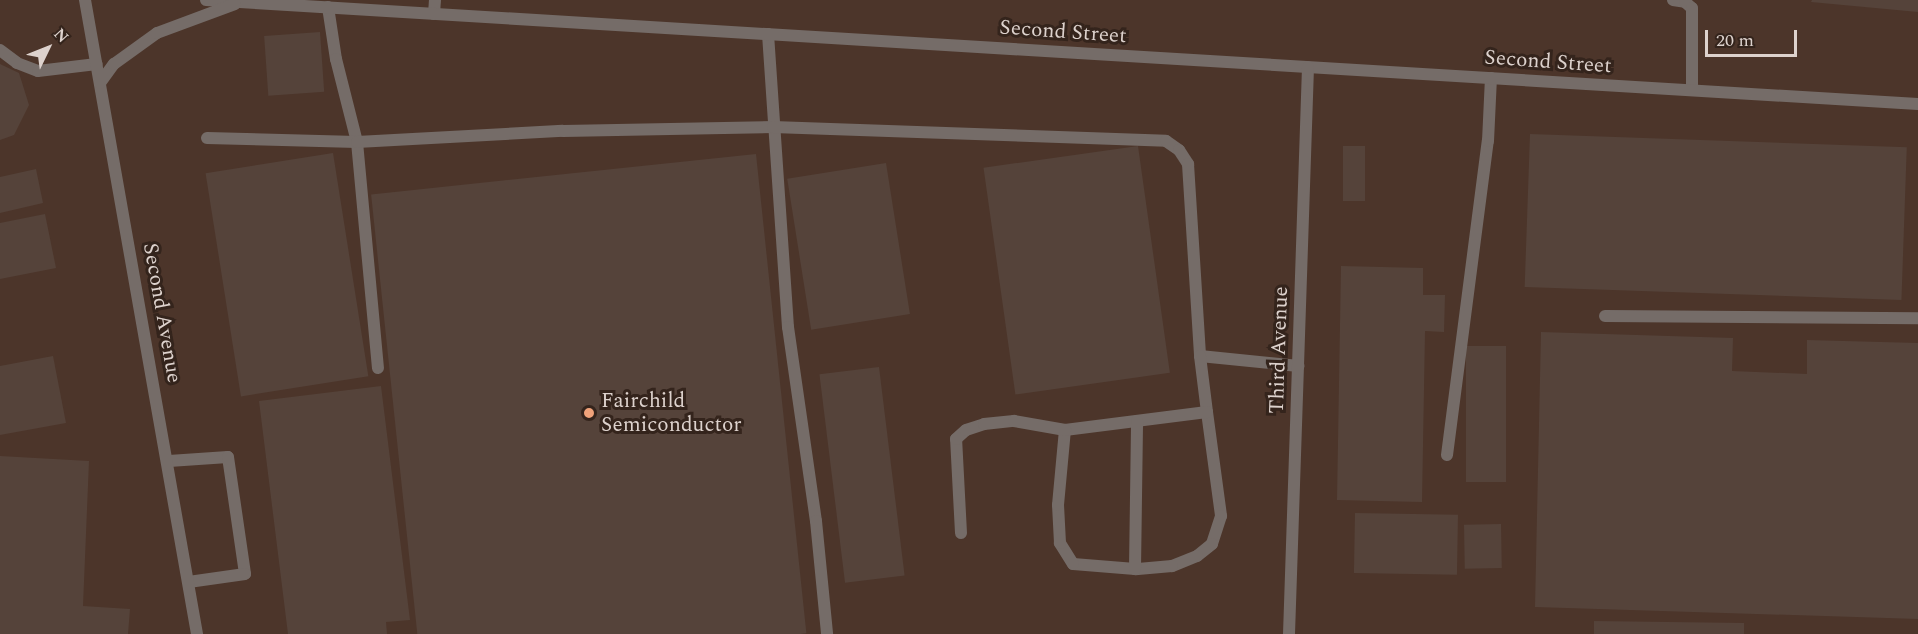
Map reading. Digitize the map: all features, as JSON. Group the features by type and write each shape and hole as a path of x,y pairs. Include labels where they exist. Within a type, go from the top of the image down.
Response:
{"street":[{"name":"Second Avenue","path":"85,0 169,461 198,634"},
{"name":"Second Street","path":"206,0 1918,104"},
{"path":"434,14 435,0"},
{"path":"1673,0 1685,2 1692,8 1692,90"},
{"path":"100,83 114,64 156,33 241,2"},
{"path":"328,7 336,59 357,142 378,368"},
{"path":"768,34 788,327 816,521 827,634"},
{"path":"0,50 17,63 38,71 97,64"},
{"name":"Third Avenue","path":"1289,634 1308,67"},
{"path":"1447,455 1488,141 1491,78"},
{"path":"207,138 357,142 562,131 773,127 1166,141 1179,150 1188,165 1200,356 1221,516 1212,544 1197,556 1172,566 1135,569 1073,564 1060,543 1058,505 1065,430"},
{"path":"1605,316 1918,318"},
{"path":"1200,356 1298,366"},
{"path":"961,533 956,439 966,430 984,424 1014,421 1065,430 1207,412"},
{"path":"1135,569 1137,421"},
{"path":"169,461 228,457 245,574 189,582"}],"shaded area":[{"path":"0,0 1918,0 1918,634 0,634"}],"building":[{"path":"1812,0 1918,0 1918,12 1811,2"},
{"path":"320,32 324,92 268,96 264,36"},
{"path":"0,64 19,73 29,105 14,135 0,140"},
{"path":"1530,134 1907,147 1901,300 1525,287"},
{"path":"1138,146 1170,373 1015,394 984,168"},
{"path":"1343,146 1365,146 1365,201 1343,201"},
{"path":"333,153 368,376 241,396 206,173"},
{"name":"Fairchild Semiconductor","path":"756,154 806,633 417,634 371,194"},
{"path":"886,163 910,314 811,330 787,179"},
{"path":"36,169 43,203 0,213 0,177"},
{"path":"45,214 56,268 0,279 0,223"},
{"path":"1341,266 1423,268 1423,295 1445,295 1444,332 1425,331 1422,502 1337,500"},
{"path":"1541,332 1733,338 1732,371 1807,374 1807,340 1918,343 1918,619 1535,607"},
{"path":"1466,346 1506,346 1506,482 1466,482"},
{"path":"53,356 66,423 0,435 0,366"},
{"path":"879,367 905,575 845,583 819,374"},
{"path":"381,386 410,620 386,622 387,634 288,634 259,401"},
{"path":"0,456 89,461 83,606 130,609 128,634 0,634"},
{"path":"1355,513 1458,515 1457,575 1354,573"},
{"path":"1501,524 1502,568 1465,569 1464,525"},
{"path":"1594,621 1744,623 1744,634 1594,634"}],"place":[{"name":"Fairchild Semiconductor","path":"589,413"}]}
